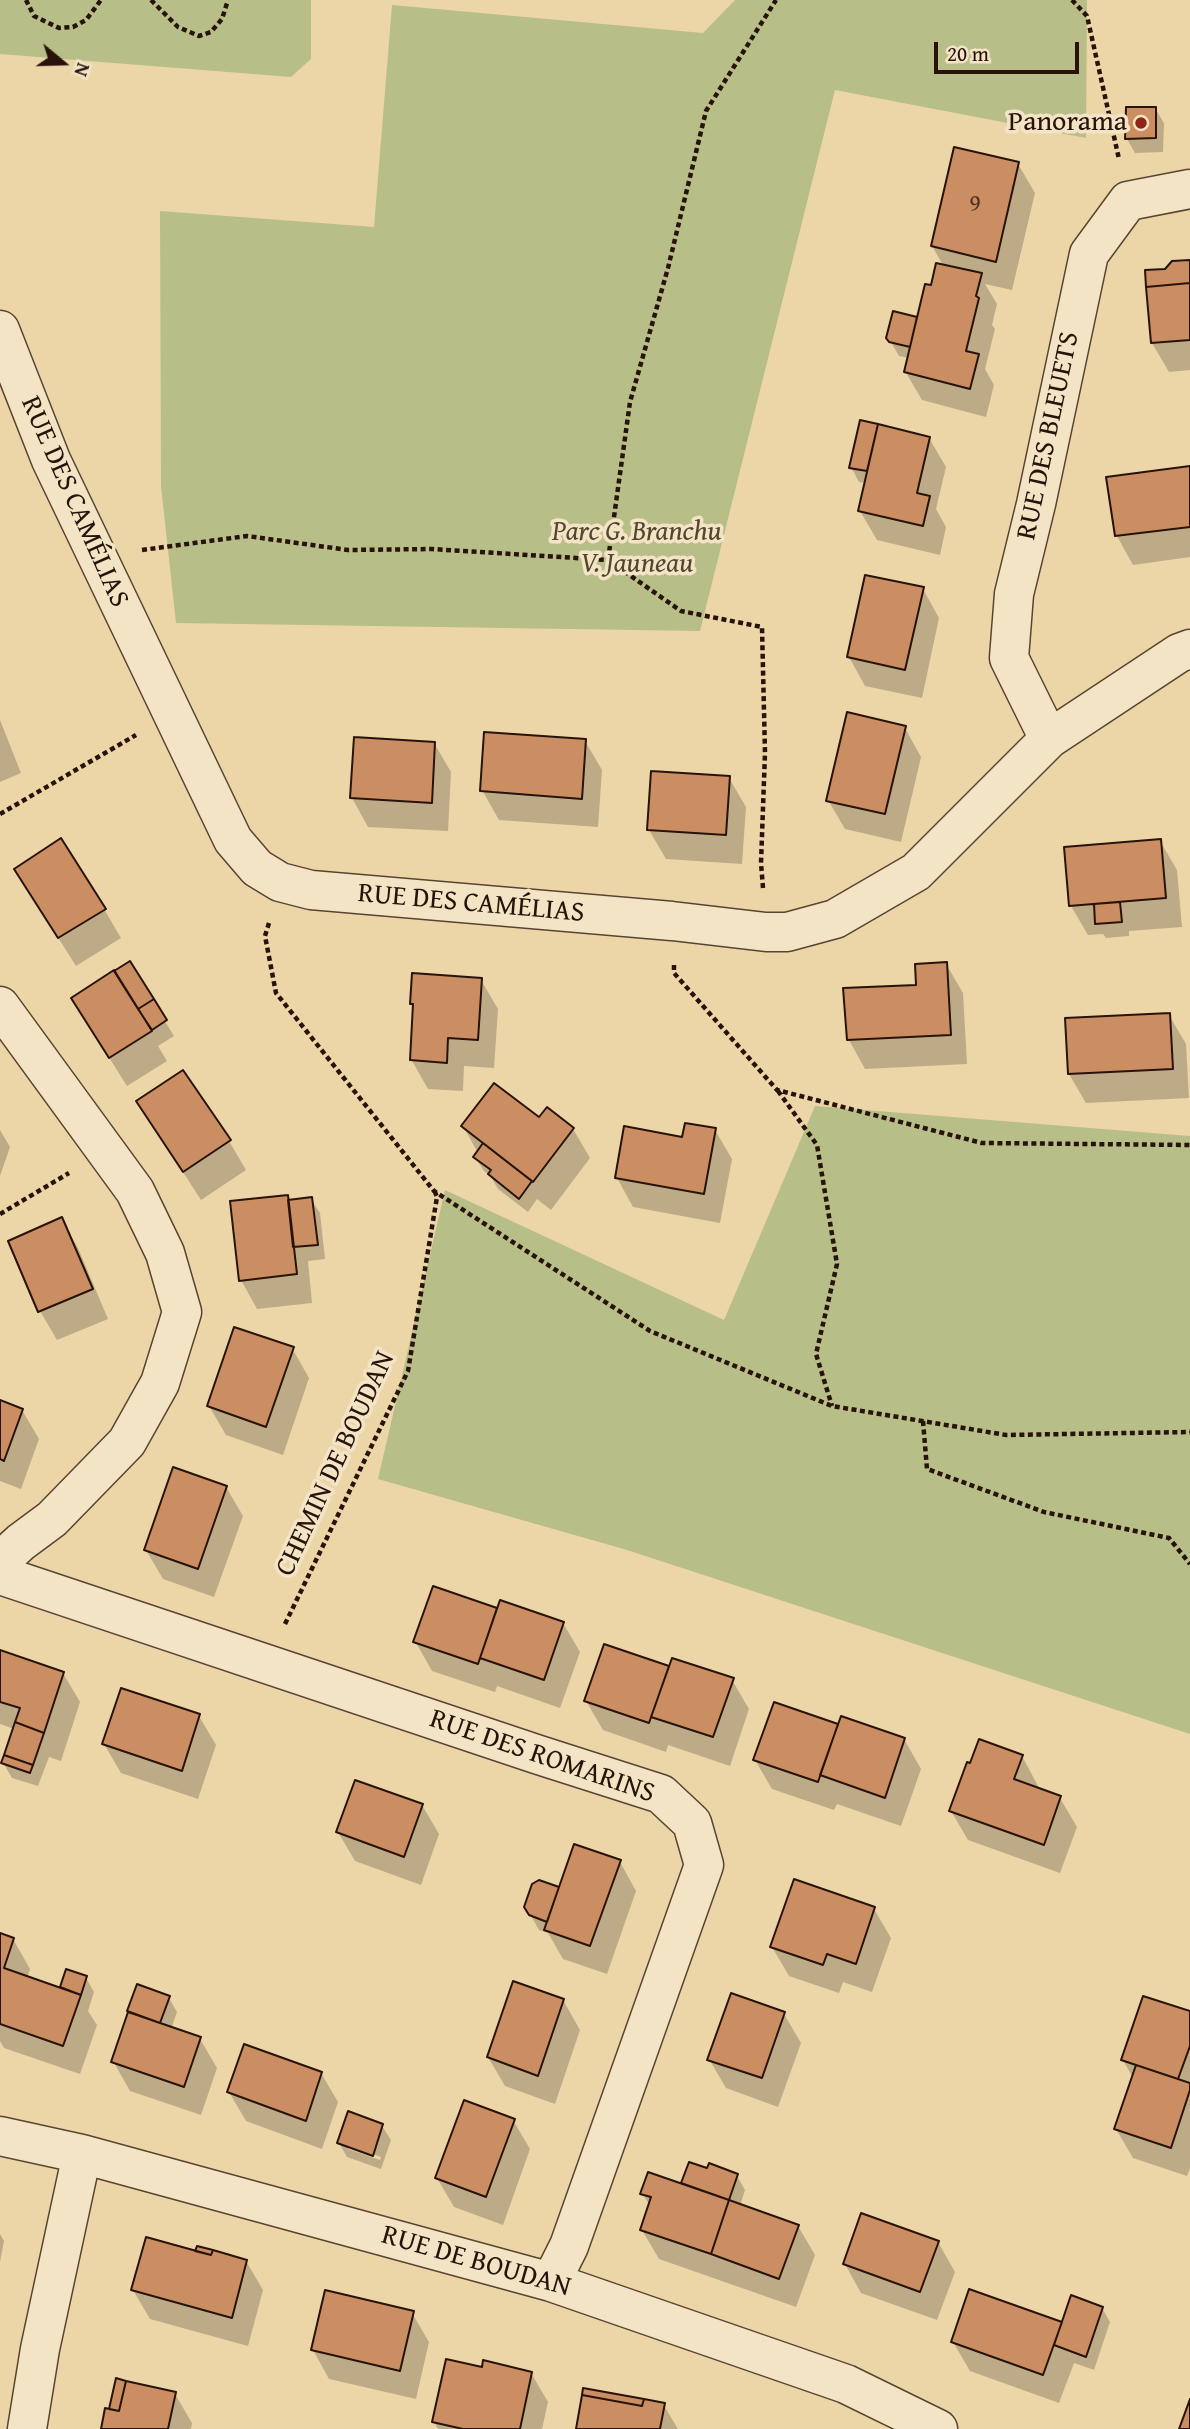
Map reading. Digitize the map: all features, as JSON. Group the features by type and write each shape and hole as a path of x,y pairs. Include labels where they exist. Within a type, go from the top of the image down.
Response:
{"street":[{"path":"1128,201 1190,189"},
{"name":"RUE DES BLEUETS","path":"1049,739 1009,658 1014,594 1089,254 1128,201"},
{"name":"RUE DES CAMÉLIAS","path":"0,330 51,460 233,840 257,868 280,882 311,890 787,932 835,919 916,872 1049,739 1179,653 1190,649"},
{"path":"0,1006 135,1191 165,1253 183,1312 160,1383 127,1442 52,1519 0,1561"},
{"name":"RUE DES ROMARINS","path":"0,1575 661,1794 692,1823 704,1865 569,2246 551,2282"},
{"name":"RUE DE BOUDAN","path":"0,2136 82,2154 551,2282 846,2384 939,2429"},
{"path":"27,2429 40,2349 82,2154"}],"path":[{"path":"26,0 34,16 59,28 73,27 86,20 101,0"},
{"path":"152,0 178,27 199,36 211,32 222,19 228,0"},
{"path":"608,560 630,402 668,268 706,111 776,0"},
{"path":"1072,0 1087,16 1128,201"},
{"path":"96,555 247,536 348,550 432,549 608,560 681,611 762,627 765,753 761,863 766,932"},
{"path":"0,814 172,713"},
{"path":"280,882 265,936 276,993 434,1191 650,1331 832,1406 1006,1435 1190,1432"},
{"path":"672,921 674,974 777,1090 817,1145 837,1264 816,1354 832,1406"},
{"path":"777,1090 982,1143 1190,1145"},
{"path":"0,1214 106,1152"},
{"name":"CHEMIN DE BOUDAN","path":"262,1663 271,1654 408,1371 437,1197 434,1191"},
{"path":"923,1421 927,1469 1044,1512 1169,1538 1190,1564"}],"green space":[{"path":"0,0 311,0 311,59 291,77 0,54"},
{"name":"Parc G. Branchu V. Jauneau","path":"735,0 1087,0 1086,138 835,90 700,631 176,623 161,486 160,211 374,227 392,5 703,33"},
{"path":"815,1106 1190,1136 1190,1734 627,1550 378,1479 445,1190 724,1320"}],"building":[{"name":"Panorama","path":"1126,107 1156,107 1156,138 1125,139"},
{"path":"954,147 1019,162 996,262 931,246"},
{"path":"1190,260 1190,283 1146,287 1145,270 1165,269 1172,261"},
{"path":"936,263 982,273 966,351 979,354 970,389 904,372 925,284 931,285"},
{"path":"1190,283 1190,340 1151,343 1146,287"},
{"path":"893,311 917,317 910,347 889,342 886,338"},
{"path":"860,420 878,424 867,471 849,468"},
{"path":"878,424 930,437 917,493 930,496 923,526 858,511"},
{"path":"1190,466 1190,527 1115,536 1106,477"},
{"path":"865,575 924,587 905,670 847,657"},
{"path":"847,712 906,726 885,814 826,801"},
{"path":"484,732 586,739 582,799 480,791"},
{"path":"354,737 435,742 432,803 350,798"},
{"path":"651,771 730,776 726,835 647,830"},
{"path":"61,838 106,909 58,938 14,869"},
{"path":"1161,839 1166,898 1069,906 1064,847"},
{"path":"1120,902 1122,922 1095,924 1094,904"},
{"path":"130,961 154,999 138,1009 114,971"},
{"path":"947,962 951,1035 847,1040 843,988 916,985 915,964"},
{"path":"114,970 152,1031 109,1058 71,998"},
{"path":"412,973 482,978 478,1040 448,1038 447,1063 410,1060"},
{"path":"154,999 167,1020 152,1030 138,1009"},
{"path":"1170,1013 1173,1069 1068,1074 1065,1018"},
{"path":"183,1070 231,1140 183,1172 136,1101"},
{"path":"494,1083 539,1117 547,1107 574,1128 533,1182 461,1126"},
{"path":"685,1123 716,1128 704,1194 615,1178 624,1126 682,1137"},
{"path":"483,1143 532,1181 519,1199 488,1174 491,1170 473,1157"},
{"path":"288,1195 297,1274 239,1281 230,1201"},
{"path":"312,1197 318,1245 293,1247 288,1200"},
{"path":"62,1217 93,1289 38,1312 8,1241"},
{"path":"234,1327 294,1347 266,1427 207,1406"},
{"path":"0,1400 23,1409 4,1461 0,1459"},
{"path":"173,1467 227,1486 198,1569 144,1550"},
{"path":"433,1586 497,1608 478,1664 413,1642"},
{"path":"500,1600 564,1622 544,1680 480,1658"},
{"path":"604,1644 669,1666 649,1723 584,1701"},
{"path":"0,1650 64,1672 44,1733 15,1722 20,1708 0,1702"},
{"path":"672,1658 734,1678 713,1737 651,1717"},
{"path":"121,1688 200,1714 182,1771 102,1744"},
{"path":"774,1702 838,1724 818,1782 753,1760"},
{"path":"841,1716 905,1738 885,1798 820,1775"},
{"path":"15,1722 44,1733 33,1765 4,1755"},
{"path":"979,1739 1023,1755 1014,1779 1061,1796 1044,1845 949,1811 967,1762 970,1763"},
{"path":"4,1755 33,1765 30,1773 1,1763"},
{"path":"355,1780 423,1804 404,1857 336,1832"},
{"path":"574,1844 621,1860 590,1946 544,1930"},
{"path":"794,1879 875,1907 856,1964 827,1954 823,1965 770,1947"},
{"path":"539,1880 559,1887 547,1922 529,1915 524,1907 532,1884"},
{"path":"0,1933 14,1938 4,1968 81,1995 63,2046 0,2024"},
{"path":"66,1969 87,1976 81,1995 60,1987"},
{"path":"513,1981 564,1999 538,2076 487,2057"},
{"path":"137,1984 170,1996 160,2023 127,2011"},
{"path":"731,1993 785,2012 762,2078 707,2060"},
{"path":"1143,1996 1190,2011 1190,2046 1178,2079 1121,2060"},
{"path":"128,2012 201,2037 184,2087 111,2062"},
{"path":"244,2044 322,2072 306,2121 227,2092"},
{"path":"1136,2065 1190,2083 1171,2148 1114,2129"},
{"path":"464,2100 515,2119 486,2197 435,2178"},
{"path":"348,2111 383,2124 373,2156 337,2143"},
{"path":"689,2162 707,2168 709,2163 738,2174 729,2200 681,2183"},
{"path":"648,2172 729,2200 711,2254 640,2230 651,2197 640,2194"},
{"path":"729,2200 799,2225 779,2279 711,2254"},
{"path":"861,2213 939,2241 920,2292 843,2264"},
{"path":"146,2237 211,2255 213,2250 247,2260 232,2318 131,2290"},
{"path":"197,2246 213,2250 211,2255 195,2251"},
{"path":"969,2289 1062,2322 1043,2375 951,2342"},
{"path":"325,2290 414,2311 400,2371 311,2350"},
{"path":"1071,2295 1103,2307 1086,2357 1054,2345"},
{"path":"446,2359 482,2367 483,2360 532,2372 520,2429 463,2429 432,2422"},
{"path":"116,2378 126,2381 119,2411 109,2409"},
{"path":"126,2381 176,2392 168,2429 101,2429 105,2408 119,2411"},
{"path":"583,2388 644,2399 642,2406 582,2395"},
{"path":"582,2395 642,2406 644,2399 665,2403 660,2429 576,2429"},
{"path":"1190,2399 1190,2429 1179,2429"}],"place":[{"name":"Panorama","path":"1141,123"}]}
